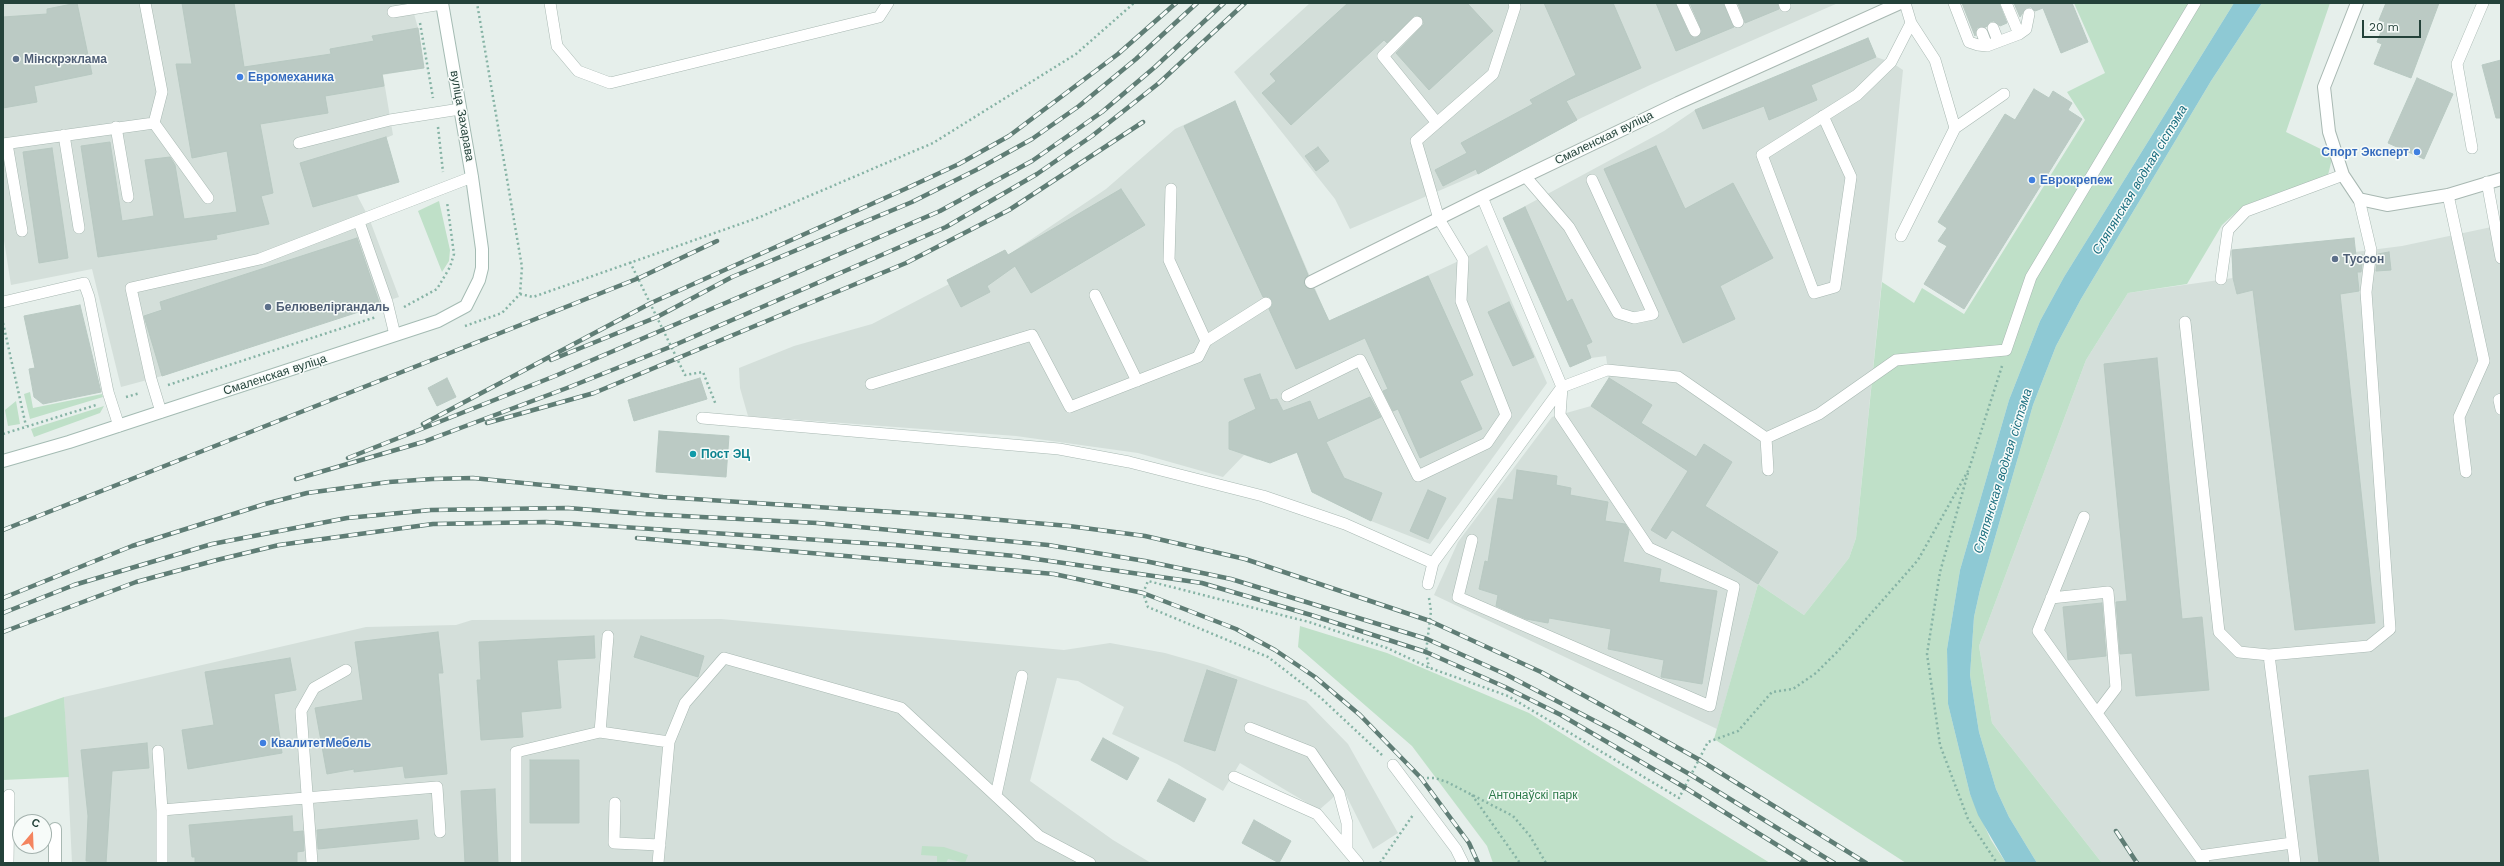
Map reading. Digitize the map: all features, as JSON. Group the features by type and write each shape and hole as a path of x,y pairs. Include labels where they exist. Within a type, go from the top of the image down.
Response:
{"street":[{"name":"Смаленская вуліца","path":"1311,282 1525,176 1678,103 1900,3"},
{"path":"2357,3 2324,87 2328,132 2343,176 2359,199 2387,205 2448,195 2501,179"},
{"name":"вуліца Захарава","path":"442,4 480,228"},
{"name":"Смаленская вуліца","path":"3,461 119,426 438,321 466,306 474,293 482,268 480,228"},
{"path":"55,829 55,863"}],"lane":[{"path":"145,3 162,92 154,123"},
{"path":"550,3 557,46 578,71 610,83 879,17 888,3"},
{"path":"1287,396 1360,360 1418,476 1487,443 1506,415 1461,301 1463,259 1439,219 1416,141 1493,74 1515,8 1514,3"},
{"path":"1682,3 1695,31"},
{"path":"1730,3 1738,22"},
{"path":"1905,3 1911,23 1935,60 1955,128"},
{"path":"1954,3 1969,42 1987,46 2019,34 2026,29 2028,14"},
{"path":"2006,3 2019,34"},
{"path":"1766,438 1819,414 1896,360 2006,350 2031,277 2195,3"},
{"path":"2472,148 2457,64 2483,3"},
{"path":"393,12 442,4"},
{"path":"1417,22 1383,56 1437,123"},
{"path":"1824,116 1851,177 1835,287 1814,292 1762,155 1856,95 1891,62 1911,23"},
{"path":"1993,28 1998,42"},
{"path":"1982,33 1987,46"},
{"path":"1901,236 1955,128 2004,94"},
{"path":"299,143 390,120 436,114 460,109"},
{"path":"22,231 5,144 116,127 154,123"},
{"path":"154,123 208,198"},
{"path":"116,127 128,197"},
{"path":"64,135 79,228"},
{"path":"1525,176 1569,227 1618,313 1634,318 1653,314 1592,180"},
{"path":"2221,279 2228,230 2246,211 2343,176"},
{"path":"161,412 154,389 131,288 260,259 472,178"},
{"path":"2487,182 2501,254"},
{"path":"1171,189 1169,260 1206,342"},
{"path":"2448,195 2484,361 2459,417 2466,472"},
{"path":"1472,540 1458,597 1710,706 1734,587 1649,548 1560,415 1562,387 1482,197"},
{"path":"2185,322 2219,632 2239,652 2269,655 2369,646 2390,629 2366,292 2371,250 2359,199"},
{"path":"359,222 390,312 395,335"},
{"path":"3,302 84,283 89,297 111,401 119,426"},
{"path":"1095,295 1137,381"},
{"path":"871,384 1032,335 1070,407 1198,357 1206,342 1266,303"},
{"path":"1428,584 1434,562 1562,387 1607,370 1678,377 1766,438"},
{"path":"2501,399 2499,400 2501,409"},
{"path":"702,418 722,418 1059,449 1129,462 1263,496 1345,524 1434,562"},
{"path":"1766,438 1768,470"},
{"path":"2084,518 2038,631 2201,860 2292,843"},
{"path":"2052,598 2108,592 2116,688 2097,713"},
{"path":"600,732 608,636"},
{"path":"2269,655 2295,863"},
{"path":"658,863 669,742 684,703 724,658 901,708 1039,836 1090,863"},
{"path":"312,863 301,711 314,688 346,670"},
{"path":"996,795 1022,676"},
{"path":"1250,728 1310,752 1339,793 1347,823 1347,850"},
{"path":"516,863 516,752 600,732 669,742"},
{"path":"158,751 162,810 162,863"},
{"path":"1393,765 1456,849 1463,863"},
{"path":"1234,777 1317,814 1358,863"},
{"path":"162,810 437,787 440,832"},
{"path":"8,863 9,795"},
{"path":"616,803 614,843 660,845"}],"path":[{"path":"457,329 502,313 520,294 522,267 477,3"},
{"path":"520,294 533,297 760,217 933,143 1076,54 1134,3"},
{"path":"3,434 154,389 390,312 437,289 450,267 454,254 436,114 417,8"},
{"path":"630,262 685,375 703,372 722,418"},
{"path":"3,323 26,426"},
{"path":"1997,863 1968,819 1940,745 1927,654 1940,572 1969,469 2006,350"},
{"path":"1393,765 1321,698 1268,656 1148,607 1143,593 1148,581 1301,620 1387,648 1430,668 1508,696 1678,798 1708,742 1738,731 1772,692 1793,689 1816,672 1838,651 1918,560 1969,469"},
{"path":"1428,584 1431,611 1426,652 1430,668"},
{"path":"1447,782 1513,816 1530,836 1546,863"},
{"path":"1472,794 1520,863"}],"shaded area":[{"path":"3,3 411,3 418,28 424,68 383,75 393,135 386,138 399,182 357,195 369,218 399,297 162,376 121,387 92,269 11,285 3,234"},
{"path":"1310,3 1838,3 1650,85 1577,120 1478,174 1350,229 1335,199 1234,72"},
{"path":"1868,38 1876,57 1891,62 1903,70 1856,538 1849,558 1804,615 1758,584 1717,729 1434,595 1458,542 1552,417 1591,406 1609,378 1606,356 1591,358 1570,367 1503,218 1664,131 1695,110"},
{"path":"1235,101 1329,321 1463,259 1487,245 1547,383 1430,544 1371,521 1312,492 1297,453 1277,460 1265,434 1258,438 1258,460 1244,455 1223,477 1138,453 1016,436 748,416 740,388 739,368 794,346 872,324 949,284 947,280 1005,250 1008,255 1106,189 1175,129"},
{"path":"2501,225 2501,863 2102,863 1992,723 1979,646 2086,360 2128,293 2233,278 2231,251 2354,238 2355,252 2402,246"},
{"path":"721,619 1064,650 1110,643 1165,653 1207,665 1306,701 1348,744 1398,833 1373,849 1343,789 1319,810 1240,763 1223,791 1177,764 1112,734 1124,707 1078,681 1057,678 1030,781 1113,840 1151,863 72,863 64,697 366,627 456,625 472,620"}],"green space":[{"path":"2074,3 2234,3 2064,277 2040,321 2009,400 1960,570 1947,649 1948,704 1970,794 1991,840 2006,863 1906,863 1714,739 1758,584 1804,615 1849,558 1856,538 1882,282 1914,303 1922,288 1964,314 2085,120 2067,92 2105,73"},
{"path":"2262,3 2330,3 2286,132 2333,155 2328,175 2243,206 2222,225 2187,284 2128,293 2086,360 1979,646 1992,723 2102,863 2037,863 2009,817 1996,789 1979,732 1970,675 1974,617 1980,590 2033,405 2056,346 2081,299 2211,81"},
{"path":"439,201 450,250 449,261 442,272 418,211"},
{"path":"30,392 33,408 102,394 103,397 30,419 24,394"},
{"path":"16,401 20,424 8,426 5,410"},
{"path":"104,406 100,413 34,437 31,429"},
{"name":"Антонаўскі парк","path":"1300,626 1387,653 1529,713 1770,863 1493,863 1487,846 1412,746 1298,647"},
{"path":"64,697 69,777 3,780 3,718"},
{"path":"922,846 944,847 968,855 965,863 948,859 946,863 937,863 937,856 921,855"}],"water":[{"name":"Сляпянская водная сістэма","path":"2234,3 2262,3 2211,81 2081,299 2056,346 2033,405 1980,590 1974,617 1970,675 1979,732 1996,789 2009,817 2037,863 2006,863 1978,815 1970,794 1948,704 1947,649 1960,570 2009,400 2040,321 2064,277"}],"building":[{"path":"77,3 92,74 34,86 37,102 3,108 3,17 47,14 47,9"},
{"path":"182,3 234,3 244,67 331,54 330,49 374,41 372,36 418,28 424,68 382,74 384,86 325,96 328,113 260,124 273,193 261,196 269,224 216,235 217,239 98,257 81,146 110,142 122,221 154,216 145,160 170,157 175,165 184,219 237,212 227,151 192,158 176,64 192,64"},
{"path":"1348,3 1467,3 1493,31 1429,90 1396,53 1424,24 1422,17 1415,15 1387,43 1384,40 1291,125 1262,93 1276,81 1270,74"},
{"path":"1544,3 1613,3 1641,68 1566,101 1577,120 1478,174 1476,169 1443,186 1435,170 1467,153 1461,143 1533,104 1530,100 1576,75"},
{"path":"1656,3 1675,3 1689,34 1694,38 1698,37 1702,31 1690,3 1723,3 1734,27 1676,51"},
{"path":"1738,3 1777,3 1779,9 1745,23"},
{"path":"1962,3 1999,3 2007,23 2000,26 1994,21 1990,22 1986,27 1977,28 1975,36"},
{"path":"2014,3 2072,3 2088,42 2061,53 2043,8 2035,11 2031,7 2026,8 2020,17"},
{"path":"2386,3 2439,3 2411,78 2374,64 2382,44 2377,42 2385,22 2379,20"},
{"path":"1868,38 1876,57 1811,85 1817,100 1769,120 1764,106 1703,129 1695,110"},
{"path":"2501,60 2501,118 2496,118 2482,65"},
{"path":"2417,78 2453,94 2424,159 2388,143"},
{"path":"2034,89 2049,98 2053,91 2072,103 2068,110 2082,119 1964,309 1924,284 1947,246 1938,241 1947,228 1938,222 2005,114 2015,120"},
{"path":"1235,101 1308,275 1305,278 1304,285 1307,288 1314,289 1329,321 1428,276 1473,375 1460,381 1482,429 1420,458 1398,409 1393,411 1383,391 1388,389 1365,338 1296,369 1269,309 1272,306 1272,300 1269,297 1263,297 1184,126"},
{"path":"386,137 399,182 313,207 300,163"},
{"path":"1656,146 1685,209 1733,183 1773,258 1720,286 1735,319 1683,343 1604,169"},
{"path":"1318,147 1329,161 1316,171 1305,156"},
{"path":"52,148 68,258 39,263 23,152"},
{"path":"1121,189 1145,225 1031,293 1015,266 987,286 990,292 961,307 947,280 1005,250 1008,255"},
{"path":"1525,207 1567,302 1572,299 1592,342 1586,345 1591,358 1570,367 1503,218"},
{"name":"Белювеліргандаль","path":"357,238 380,305 162,376 144,316 162,310 160,302"},
{"path":"2354,238 2356,256 2363,255 2361,272 2357,272 2359,291 2340,294 2375,623 2295,630 2253,290 2237,294 2233,278 2232,250"},
{"path":"2389,252 2391,270 2376,271 2378,254"},
{"path":"1509,302 1534,357 1513,366 1488,312"},
{"path":"80,305 101,392 43,404 34,397 29,369 35,368 24,316"},
{"path":"2157,358 2182,619 2202,617 2209,690 2136,696 2132,653 2120,654 2116,602 2127,601 2104,364"},
{"path":"1260,374 1270,400 1277,399 1283,411 1310,401 1318,420 1370,397 1381,417 1326,442 1344,478 1382,493 1371,521 1312,492 1297,452 1270,463 1229,449 1229,422 1256,409 1244,379"},
{"path":"447,378 456,397 437,406 428,388"},
{"path":"700,378 707,399 634,421 628,400"},
{"path":"1609,378 1652,405 1641,423 1696,457 1704,444 1732,462 1705,506 1778,552 1758,584 1672,530 1666,539 1651,530 1688,471 1591,406"},
{"name":"Пост ЭЦ","path":"659,431 729,436 726,477 656,472"},
{"path":"1517,470 1557,476 1556,485 1571,488 1570,495 1608,502 1605,521 1625,524 1629,530 1623,562 1661,569 1659,582 1717,591 1702,684 1661,677 1664,660 1608,649 1611,629 1549,618 1548,623 1526,619 1496,606 1498,595 1479,589 1485,561 1488,562 1498,498 1513,500"},
{"path":"1428,490 1446,498 1428,539 1410,531"},
{"path":"2102,603 2106,656 2068,660 2063,607"},
{"path":"438,632 443,673 438,673 447,774 405,778 403,766 354,772 354,769 327,774 315,708 363,700 355,642"},
{"path":"594,636 595,658 557,660 561,708 521,712 523,737 481,740 477,680 481,680 479,642"},
{"path":"641,636 704,656 698,677 634,657"},
{"path":"290,658 296,690 274,694 282,753 188,769 182,730 214,725 205,672"},
{"path":"1207,670 1237,680 1215,751 1184,741"},
{"path":"1103,738 1139,758 1127,780 1091,760"},
{"path":"147,743 149,768 112,771 106,863 86,861 88,816 81,750"},
{"path":"530,760 579,760 579,823 530,823"},
{"path":"2368,770 2379,863 2319,863 2309,776"},
{"path":"1169,779 1206,799 1194,822 1157,801"},
{"path":"495,789 498,863 465,863 461,791"},
{"path":"292,816 293,832 303,831 304,851 297,852 297,863 195,863 195,857 192,857 189,825"},
{"path":"417,820 419,839 318,849 317,830"},
{"path":"1254,820 1291,841 1279,863 1242,843"}],"railway":[{"path":"423,424 651,303 959,164 1009,136 1118,54 1176,3"},
{"path":"551,360 657,317 732,277 912,202 978,169 1032,139 1079,106 1136,59 1197,3"},
{"path":"348,458 555,376 940,211 1032,161 1102,112 1155,67 1224,3"},
{"path":"296,479 423,442 567,388 670,347 946,227 1037,174 1092,136 1159,83 1245,3"},
{"path":"487,423 594,393 906,263 1009,210 1143,122"},
{"path":"3,530 639,278 717,241"},
{"path":"3,598 132,546 265,504 307,493 389,482 432,479 473,478 663,497 955,516 1069,526 1145,536 1245,559 1430,621 1541,672 1594,701 1698,759 1866,863"},
{"path":"3,613 74,585 212,544 347,518 431,510 568,508 644,514 817,523 1048,545 1145,561 1231,579 1427,639 1505,674 1616,732 1691,775 1834,863"},
{"path":"3,632 136,582 217,560 279,545 433,524 546,522 895,545 1015,556 1202,583 1311,615 1426,652 1505,687 1561,715 1684,787 1806,863"},
{"path":"637,538 1054,574 1143,593 1236,629 1275,650 1315,677 1360,715 1421,778 1469,843 1478,863"},
{"path":"2116,831 2137,863"}],"place":[{"name":"Мінскрэклама","path":"16,59"},
{"name":"Евромеханика","path":"240,77"},
{"name":"Спорт Эксперт","path":"2417,152"},
{"name":"Еврокрепеж","path":"2032,180"},
{"name":"Туссон","path":"2335,259"},
{"name":"Белювеліргандаль","path":"268,307"},
{"name":"Пост ЭЦ","path":"693,454"},
{"name":"КвалитетМебель","path":"263,743"}]}
